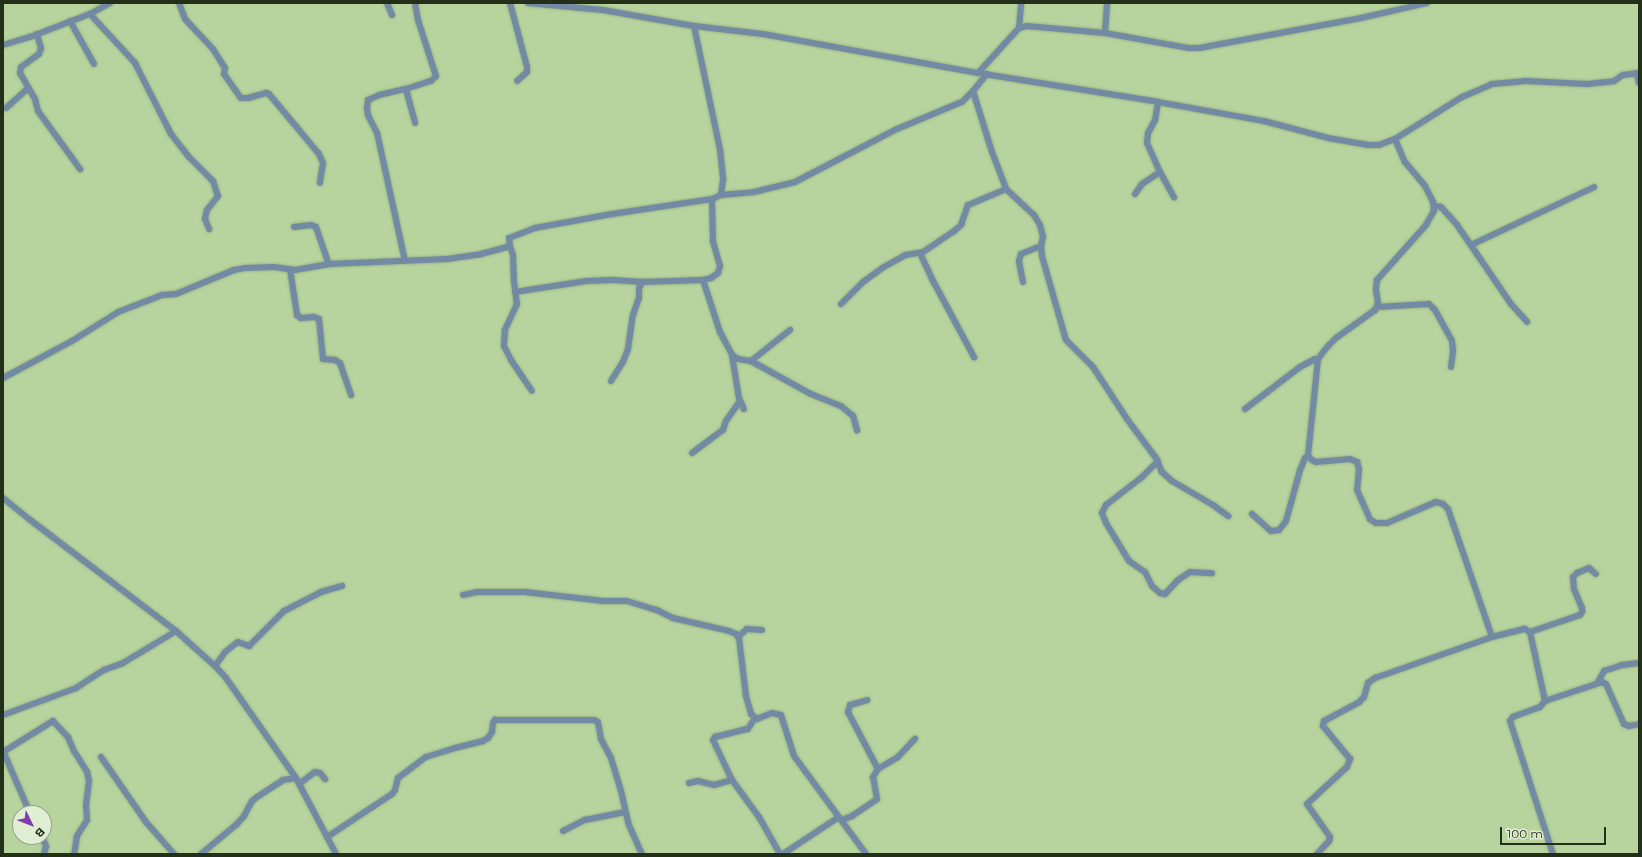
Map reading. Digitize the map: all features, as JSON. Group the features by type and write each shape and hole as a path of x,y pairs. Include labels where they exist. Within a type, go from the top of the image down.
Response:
{"street":[{"path":"3,45 90,14 110,3"},
{"path":"179,3 185,19 213,49 225,68 224,74 241,98 248,98 266,93 270,94 319,154 323,163 320,183"},
{"path":"387,3 392,15"},
{"path":"406,261 377,133 366,108 368,100 372,98 431,81 436,76 418,20 415,3"},
{"path":"510,3 527,67 527,72 517,81"},
{"path":"528,3 618,12 694,26 763,34 978,73 1158,102 1264,122 1352,143 1379,144 1395,139 1462,97 1492,84 1526,81 1586,84 1614,81 1623,75 1638,73 1639,83"},
{"path":"1019,28 1021,3"},
{"path":"1105,33 1107,3"},
{"path":"978,73 1019,28 1027,26 1105,33 1188,48 1199,48 1361,18 1427,3"},
{"path":"90,14 135,63 171,134 189,157 213,181 218,196 206,210 205,219 209,229"},
{"path":"70,21 94,64"},
{"path":"694,26 720,149 723,180 721,195"},
{"path":"37,34 41,48 39,54 23,65 20,70 35,99 38,111 80,169"},
{"path":"532,391 514,366 504,346 505,330 517,304 515,292 514,255 510,246 509,238 535,228 612,214 712,199 721,195 754,192 795,182 897,129 957,104 973,91 986,74"},
{"path":"6,108 28,88"},
{"path":"406,89 415,123"},
{"path":"973,91 992,152 1006,189 1038,220 1043,237 1041,246 1066,340 1092,367 1117,405 1158,461 1162,472 1172,481 1208,501 1228,516"},
{"path":"1158,102 1155,120 1147,137 1147,143 1160,172 1174,197"},
{"path":"1252,514 1271,531 1279,530 1286,521 1300,470 1305,458 1308,456 1318,359 1336,338 1372,312 1376,307 1377,280 1426,225 1433,214 1435,206 1422,182 1405,162 1395,139"},
{"path":"1135,194 1142,184 1160,172"},
{"path":"1471,245 1594,187"},
{"path":"842,304 864,282 882,268 905,255 920,253 960,226 968,205 1006,189"},
{"path":"515,292 586,281 614,280 642,282 703,280 714,276 720,268 712,231 712,199"},
{"path":"1435,206 1438,206 1446,212 1471,245 1511,304 1527,322"},
{"path":"294,227 310,225 316,228 329,264"},
{"path":"3,378 132,305 168,294 176,294 234,270 274,267 290,269 329,264 447,259 481,254 510,246"},
{"path":"1023,282 1020,261 1021,254 1041,246"},
{"path":"920,253 932,279 974,357"},
{"path":"290,269 297,315 302,318 314,317 319,319 323,359 335,360 340,363 351,394"},
{"path":"703,280 720,332 732,355 740,401 744,409"},
{"path":"611,381 623,362 628,349 633,315 639,298 639,289 642,282"},
{"path":"1376,307 1429,304 1435,310 1452,341 1453,351 1451,367"},
{"path":"751,361 790,330"},
{"path":"732,355 738,359 751,361 811,394 846,410 853,416 857,430"},
{"path":"1245,409 1300,366 1314,359 1318,359"},
{"path":"692,453 723,430 726,421 740,401"},
{"path":"1308,456 1316,462 1350,459 1357,462 1359,469 1357,490 1370,519 1376,523 1386,523 1436,502 1443,504 1448,509 1492,637"},
{"path":"1158,461 1142,477 1106,505 1102,513 1106,523 1129,561 1145,572 1152,586 1160,593 1165,594 1178,580 1190,572 1212,573"},
{"path":"3,498 28,519 176,631 215,666 226,678 267,739 296,778 336,854"},
{"path":"1530,632 1580,615 1582,608 1574,589 1573,577 1577,573 1589,568 1596,574"},
{"path":"215,666 225,652 238,642 249,646 284,611 321,592 342,586"},
{"path":"463,595 477,592 525,592 602,601 627,601 657,610 673,618 729,631 738,636"},
{"path":"738,636 747,628 762,630"},
{"path":"1317,854 1329,841 1330,837 1306,804 1348,767 1350,758 1330,737 1322,723 1359,702 1364,697 1368,683 1375,678 1492,637 1525,628 1530,632 1545,701"},
{"path":"3,715 76,688 104,670 123,663 176,631"},
{"path":"738,636 746,696 751,714 754,718 753,723 748,729 715,738 713,740 732,780 759,817 780,854"},
{"path":"1598,682 1604,671 1622,665 1639,663"},
{"path":"1553,854 1510,721 1513,717 1540,707 1545,701 1598,682 1602,682 1606,684 1624,724 1629,726 1639,724"},
{"path":"867,700 850,705 848,712 878,769"},
{"path":"754,718 759,718 772,713 781,715 794,756 866,854"},
{"path":"327,837 392,794 395,790 398,778 426,757 483,741 488,738 492,732 493,723 497,720 571,719 598,721 601,739 611,758 629,825 642,854"},
{"path":"27,805 3,751 53,720 68,737 74,751 87,772 89,781 86,805 87,820 77,836 74,854"},
{"path":"783,854 840,819 852,816 876,801 877,796 873,776 878,769 898,757 914,739"},
{"path":"102,757 146,822 174,854"},
{"path":"299,784 315,772 320,773 325,779"},
{"path":"201,854 237,824 244,816 252,801 257,797 283,780 296,778"},
{"path":"689,783 698,781 714,785 732,780"},
{"path":"563,831 585,820 625,812"}]}
